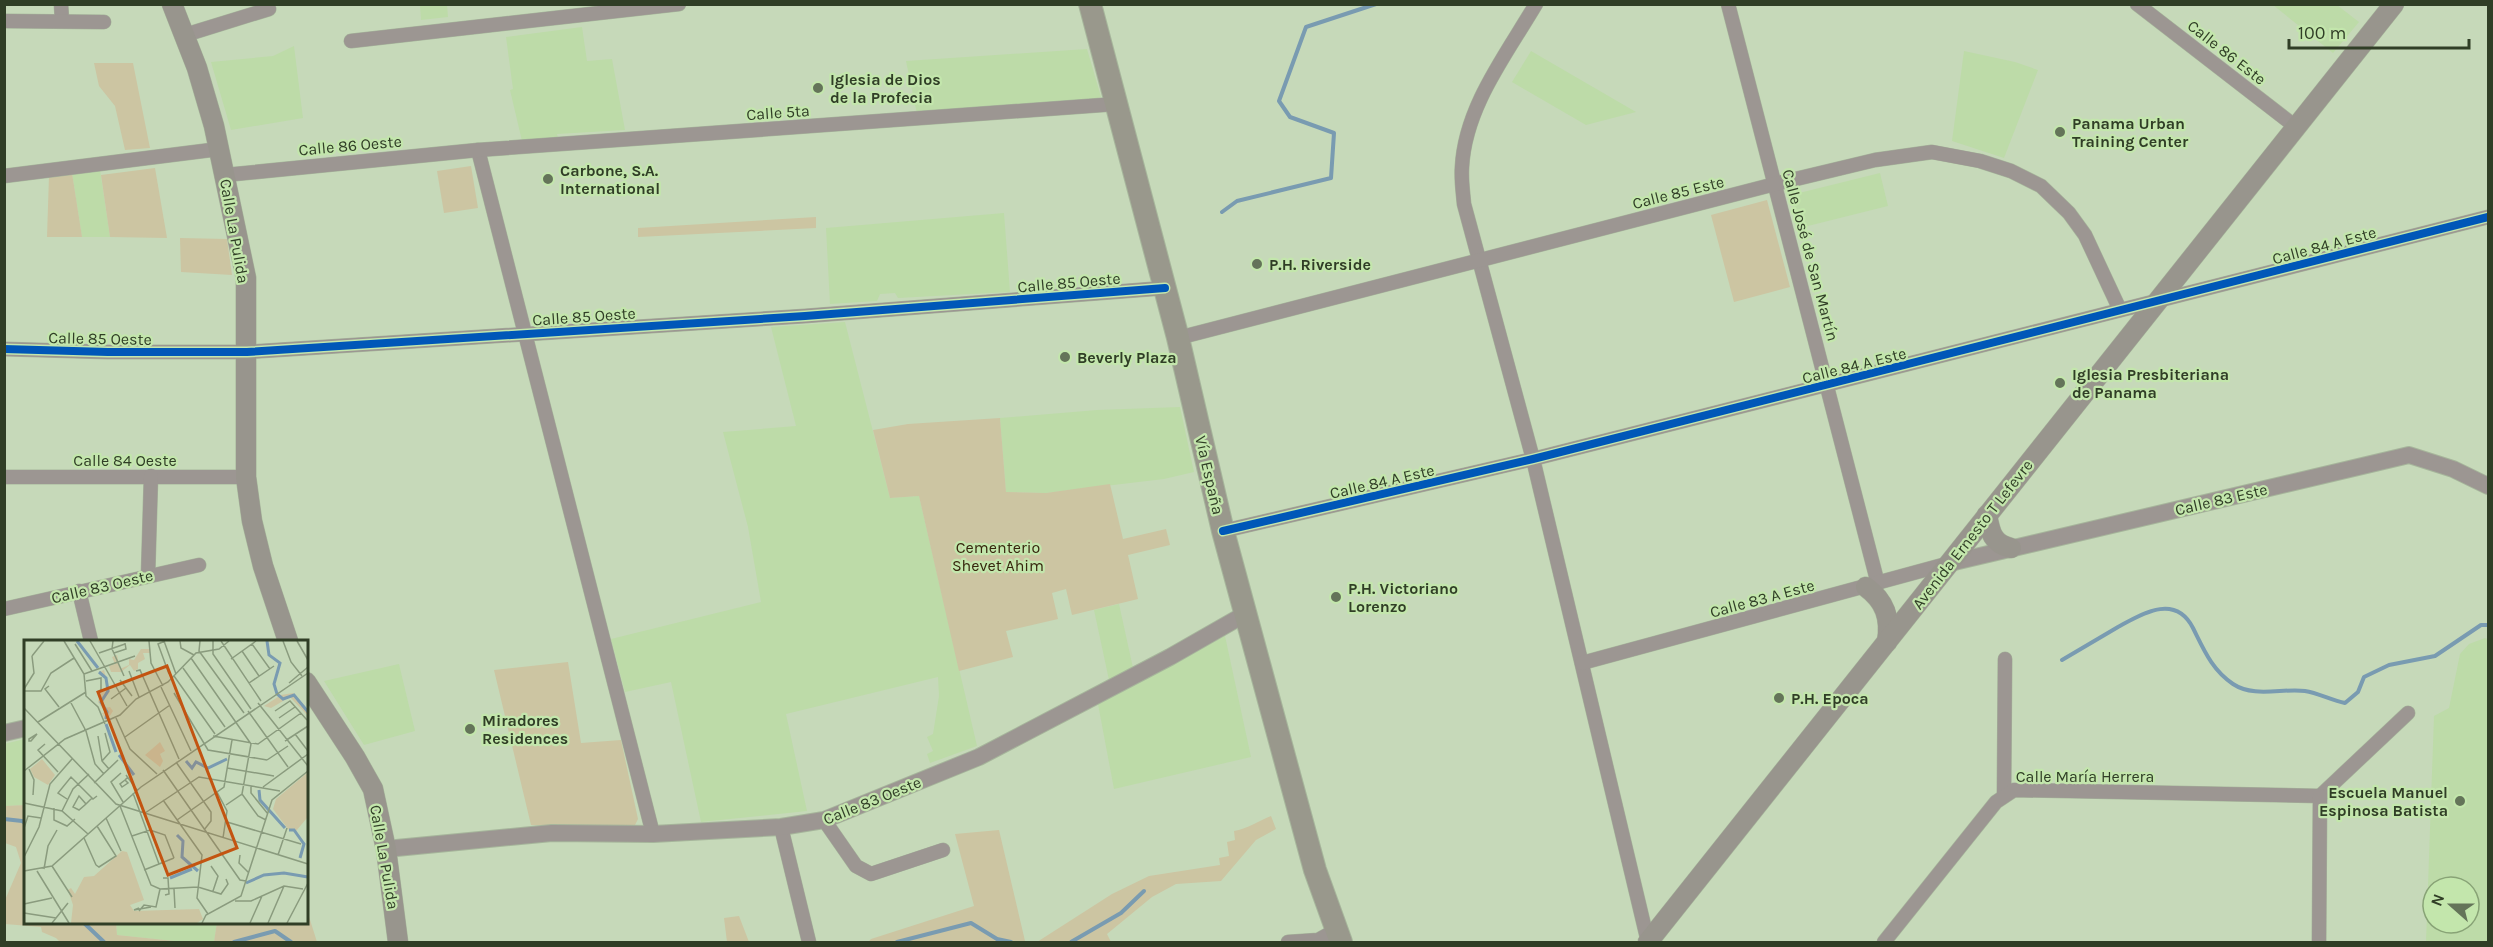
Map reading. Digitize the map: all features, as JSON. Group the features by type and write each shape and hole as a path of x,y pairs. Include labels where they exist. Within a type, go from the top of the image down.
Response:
{"main road":[{"name":"Calle La Pulida","path":"172,4 197,68 219,149 246,278 246,477 252,521 263,566 288,640"},
{"name":"Vía España","path":"1090,4 1178,338 1223,531 1315,870 1339,936"},
{"name":"Avenida Ernesto T Lefevre","path":"1648,942 2394,4"},
{"path":"1987,515 1992,537 2000,545 2011,549"},
{"path":"1872,585 1884,606 1888,623 1887,642"},
{"name":"Calle La Pulida","path":"308,685 373,789 386,849 398,942"}],"street":[{"path":"62,4 62,21"},
{"path":"351,41 679,4"},
{"path":"1536,4 1478,103 1468,130 1462,167 1464,204 1477,260 1533,459 1648,942"},
{"name":"Calle José de San Martín","path":"1728,4 1828,385 1872,585"},
{"name":"Calle 86 Este","path":"2137,4 2296,127"},
{"path":"185,35 269,9"},
{"path":"4,21 104,22"},
{"name":"Calle 5ta","path":"478,150 1116,104"},
{"path":"4,176 219,149"},
{"path":"478,150 653,834"},
{"name":"Calle 86 Oeste","path":"225,175 478,150"},
{"name":"Calle 85 Este","path":"1178,338 1775,184 1875,160 1932,152 1980,160 2012,171 2042,186 2069,213 2097,256 2120,310"},
{"name":"Calle 84 A Este","path":"1223,531 1533,459 2488,217"},
{"name":"Calle 85 Oeste","path":"4,349 247,352 805,316 1165,288"},
{"name":"Calle 83 Este","path":"1950,563 2409,455 2453,469 2488,486"},
{"path":"148,576 151,476"},
{"name":"Calle 84 Oeste","path":"4,477 246,477"},
{"name":"Calle 83 A Este","path":"1582,663 1950,563"},
{"name":"Calle 83 Oeste","path":"4,609 199,565"},
{"path":"79,591 91,640"},
{"name":"Calle 83 Oeste","path":"386,849 552,833 653,834 781,827 824,820 979,757 1170,657 1247,613"},
{"path":"2004,795 2005,659"},
{"path":"2319,942 2320,796 2408,713"},
{"path":"4,733 24,728"},
{"name":"Calle María Herrera","path":"1884,942 2004,795 2014,790 2320,796"},
{"path":"824,820 856,866 871,874 943,850"},
{"path":"781,827 809,942"},
{"path":"1288,942 1339,936"}],"shaded area":[{"path":"420,5 447,5 448,17 421,20"},
{"path":"2273,5 2337,5 2359,22 2333,53"},
{"path":"582,27 587,61 612,59 625,130 557,134 558,138 522,141 510,90 513,89 506,37"},
{"path":"294,46 303,118 231,130 211,62 273,56"},
{"path":"1087,49 1101,97 1091,100 917,114 906,61"},
{"path":"1531,51 1636,112 1586,125 1512,82"},
{"path":"1964,51 2015,62 2038,70 2004,158 1952,141"},
{"path":"100,170 110,237 82,237 72,173"},
{"path":"1880,173 1888,206 1800,228 1791,195"},
{"path":"1004,213 1010,292 898,298 895,293 880,294 877,301 830,304 826,228"},
{"path":"845,322 890,498 919,496 977,746 930,763 927,754 933,751 927,737 933,734 939,696 938,677 786,714 807,811 701,822 671,682 625,692 611,639 761,602 748,527 723,432 796,426 771,327"},
{"path":"1180,407 1194,472 1164,479 1046,493 1006,492 1000,418 1097,410"},
{"path":"1119,604 1133,668 1109,680 1094,610"},
{"path":"1225,636 1251,757 1114,789 1098,704"},
{"name":"Escuela Manuel Espinosa Batista","path":"2488,639 2488,942 2426,942 2426,935 2481,935 2481,875 2428,875 2434,716 2449,708 2460,654 2469,644"},
{"path":"399,664 415,731 364,745 324,681"},
{"path":"24,739 24,805 5,806 4,744"},
{"path":"116,923 217,923 214,942 184,942 117,935"}],"green space":[{"path":"94,63 133,63 150,148 125,150 115,106 99,86"},
{"path":"471,166 478,208 444,213 437,171"},
{"path":"155,168 167,238 110,237 101,175"},
{"path":"72,173 82,237 47,237 49,176"},
{"path":"1767,200 1790,287 1734,302 1711,215"},
{"path":"816,217 816,228 638,237 638,228"},
{"path":"180,238 227,239 232,275 181,272"},
{"name":"Cementerio Shevet Ahim","path":"1000,418 1006,492 1046,493 1110,484 1123,539 1166,529 1170,545 1128,555 1138,599 1072,615 1066,589 1052,593 1058,619 1006,631 1013,657 959,671 919,496 890,498 873,430 908,424"},
{"path":"568,662 581,743 621,740 638,819 635,825 611,828 531,825 494,670"},
{"path":"24,805 24,923 116,923 117,935 184,942 60,942 42,932 41,927 5,924 5,900 21,863 16,847 5,843 5,806"},
{"path":"1271,816 1276,829 1256,840 1221,881 1176,884 1152,897 1107,934 1111,942 1037,942 1112,894 1149,876 1220,865 1219,858 1229,856 1227,842 1235,840 1234,831"},
{"path":"999,830 1025,941 1036,942 868,942 871,939 974,906 955,834"},
{"path":"308,913 317,942 214,942 217,923 308,923"},
{"path":"739,916 749,942 727,942 724,918"}],"waterway":[{"path":"1222,212 1237,201 1331,178 1334,133 1290,117 1279,101 1306,27 1376,4"},
{"path":"2062,660 2137,617 2148,612 2168,609 2177,611 2186,617 2214,666 2233,684 2259,692 2305,691 2345,703 2358,692 2364,677 2389,665 2435,656 2481,625 2488,625"},
{"path":"4,819 24,822"},
{"path":"1071,942 1121,913 1144,891"},
{"path":"84,923 104,942"},
{"path":"897,942 971,923 997,939 1011,942"},
{"path":"234,942 275,931 291,942"}],"cycle path":[{"path":"1223,531 1533,459 2488,217"},
{"path":"4,349 247,352 805,316 1165,288"}],"place":[{"name":"Iglesia de Dios de la Profecia","path":"818,88"},
{"name":"Panama Urban Training Center","path":"2060,132"},
{"name":"Carbone, S.A. International","path":"548,179"},
{"name":"P.H. Riverside","path":"1257,264"},
{"name":"Beverly Plaza","path":"1065,357"},
{"name":"Iglesia Presbiteriana de Panama","path":"2060,383"},
{"name":"P.H. Victoriano Lorenzo","path":"1336,597"},
{"name":"P.H. Epoca","path":"1779,698"},
{"name":"Miradores Residences","path":"470,729"},
{"name":"Escuela Manuel Espinosa Batista","path":"2460,801"}]}
